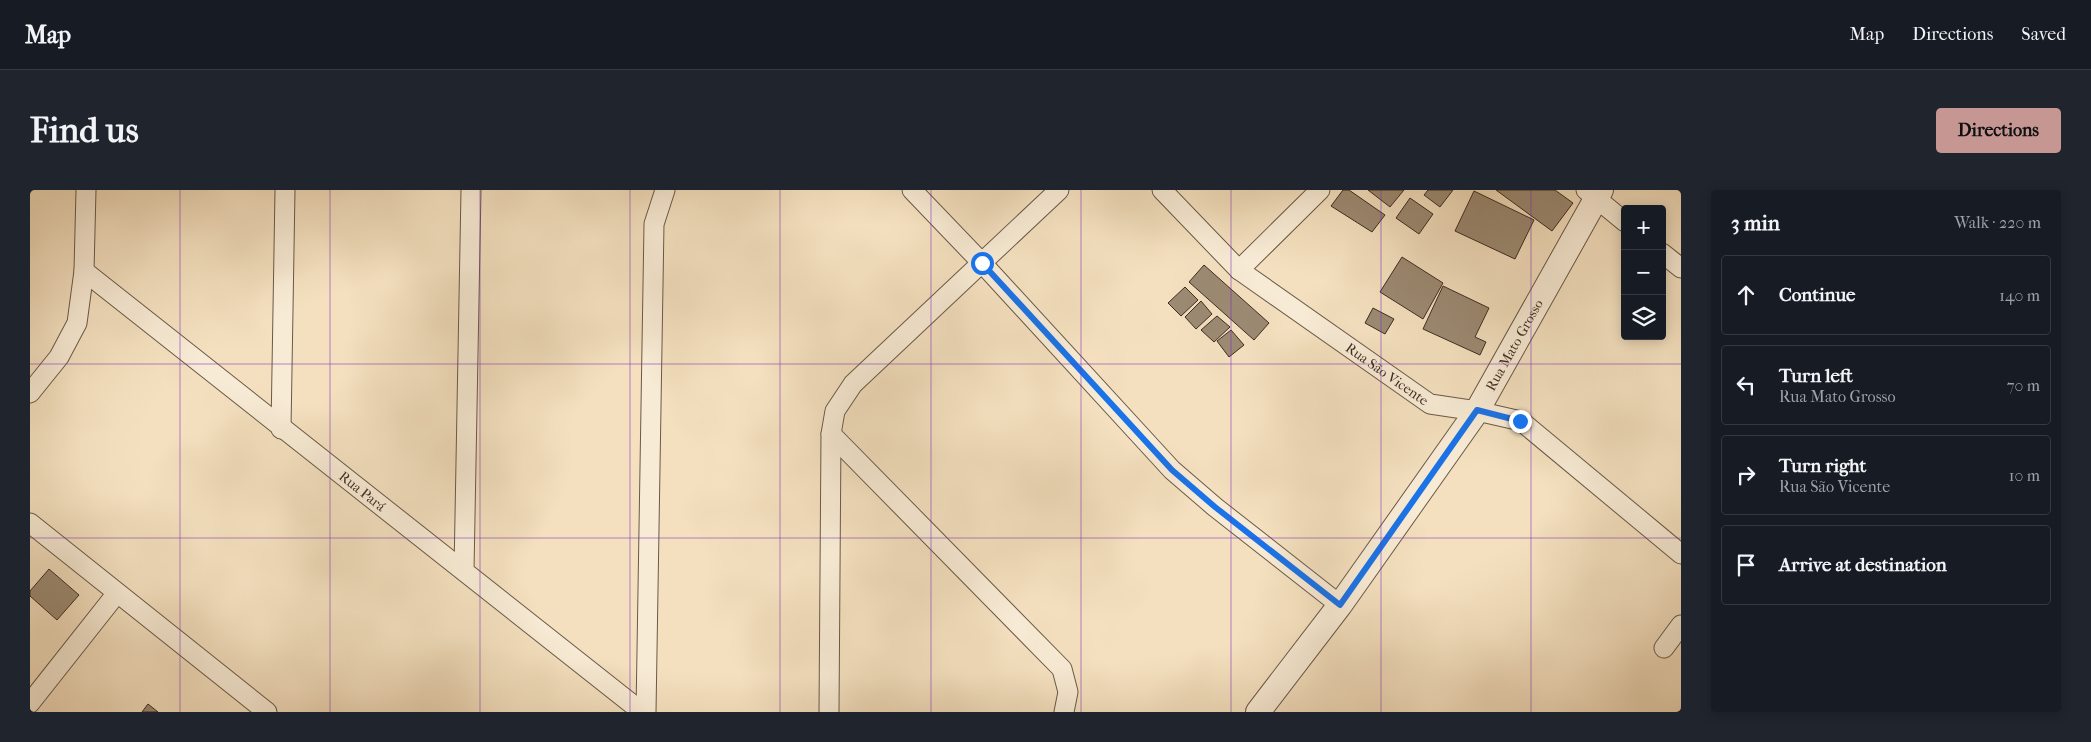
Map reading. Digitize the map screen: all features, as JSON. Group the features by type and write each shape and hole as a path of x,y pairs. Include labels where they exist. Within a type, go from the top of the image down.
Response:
{"street":[{"path":"30,393 59,357 77,323 84,271 86,190"},
{"path":"281,428 285,190"},
{"path":"464,571 471,190"},
{"path":"646,712 654,224 665,190"},
{"path":"912,190 982,263 1172,470 1215,507 1340,605"},
{"path":"830,712 831,434 835,411 853,384 1059,190"},
{"name":"Rua São Vicente","path":"1162,190 1239,270 1430,404 1477,410 1520,421 1681,554"},
{"path":"1239,270 1320,190"},
{"path":"1594,193 1621,218"},
{"name":"Rua Mato Grosso","path":"1258,712 1340,605 1477,410 1594,193"},
{"path":"1666,256 1681,268"},
{"name":"Rua Pará","path":"84,271 642,712"},
{"path":"831,434 1062,669 1068,692 1064,712"},
{"path":"30,523 258,710"},
{"path":"30,703 117,593"},
{"path":"1664,648 1681,625"}],"building":[{"path":"1343,190 1349,190 1385,215 1372,232 1331,206"},
{"path":"1368,190 1404,190 1390,207"},
{"path":"1428,190 1453,190 1440,207 1424,195"},
{"path":"1496,190 1555,190 1573,203 1552,231"},
{"path":"1474,191 1534,220 1515,259 1455,231"},
{"path":"1410,198 1433,214 1419,234 1396,218"},
{"path":"1402,257 1443,283 1423,319 1380,292"},
{"path":"1204,265 1269,323 1254,340 1189,282"},
{"path":"1443,286 1489,308 1475,337 1486,342 1480,355 1423,329"},
{"path":"1185,287 1198,300 1181,316 1168,303"},
{"path":"1201,301 1212,314 1196,329 1185,317"},
{"path":"1373,308 1394,319 1385,334 1365,323"},
{"path":"1217,316 1230,327 1214,342 1201,330"},
{"path":"1231,330 1244,345 1229,357 1217,341"},
{"path":"49,569 79,595 57,620 30,596 30,591"},
{"path":"148,704 158,712 142,712"}],"route":[{"path":"982,263 1172,470 1215,507 1340,605 1477,410 1520,421"}]}
